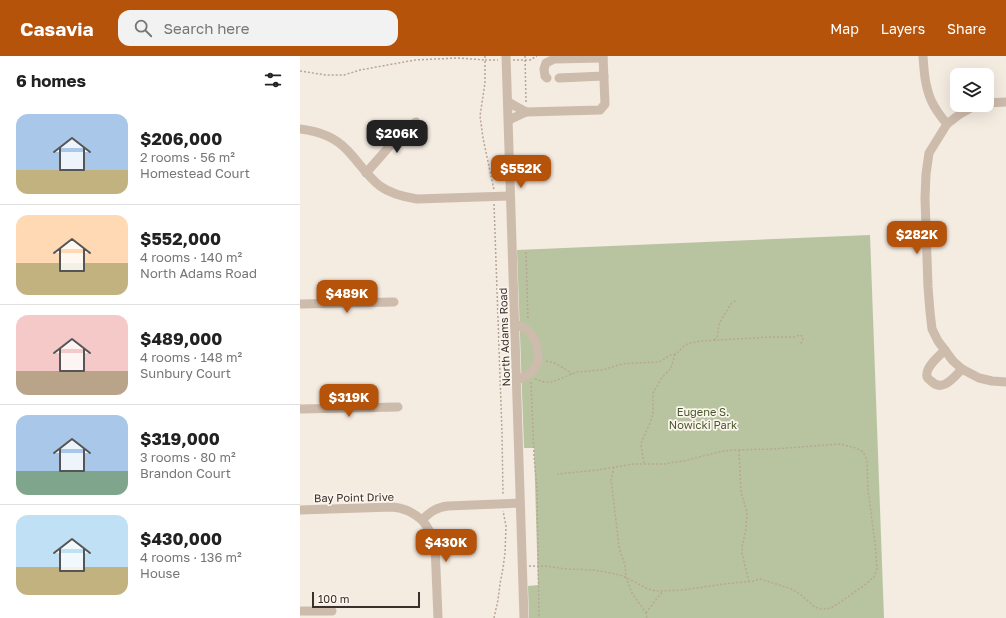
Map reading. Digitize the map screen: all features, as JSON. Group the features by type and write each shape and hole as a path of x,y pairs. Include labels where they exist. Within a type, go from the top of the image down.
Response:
{"street":[{"name":"North Adams Road","path":"506,56 524,618"},
{"path":"923,56 927,86 931,101 947,124"},
{"path":"508,120 526,112 600,110 605,104 603,57 554,59 546,63 544,69 545,76 547,78"},
{"path":"559,78 604,76"},
{"path":"508,102 526,112"},
{"path":"994,103 1006,102"},
{"path":"964,112 947,124 930,153 926,174 925,198 928,287 932,329 944,350 962,369 978,378 1006,382"},
{"path":"366,173 402,132 416,122"},
{"path":"300,129 312,130 326,134 336,140 347,149 366,173 380,186 390,192 417,199 510,196"},
{"path":"300,304 394,302"},
{"path":"515,324 526,329 534,338 538,347 538,361 536,367 530,374 517,380"},
{"path":"944,350 929,367 927,372 927,377 929,380 936,385 945,384 962,369"},
{"path":"300,409 398,407"},
{"path":"438,618 435,545 432,535 422,520 431,511 440,507 520,504"},
{"name":"Bay Point Drive","path":"300,510 392,507 401,508 413,513 422,520"},
{"path":"300,611 332,611"}],"path":[{"path":"485,56 485,83 480,116 483,138 494,188 502,433 502,504 506,526 503,568 494,618"},
{"path":"525,56 526,112"},
{"path":"525,60 530,60 537,56"},
{"path":"300,71 326,75 344,75 360,70 415,60 458,58 486,60"},
{"path":"526,252 529,332"},
{"path":"714,340 717,338 718,327 730,305 737,300"},
{"path":"644,463 642,445 643,438 651,421 653,412 653,393 661,379 671,368 676,354 685,345 714,340 794,337 800,335 803,338 803,341 800,344"},
{"path":"530,374 536,379 544,382 552,382 577,372 602,370 622,364 657,362 670,355 676,354"},
{"path":"538,361 551,362 572,374"},
{"path":"530,374 537,488 539,618"},
{"path":"522,567 539,566 611,572 623,576 648,590 656,591 682,590 749,582 760,579 792,588 815,607 820,609 831,608 852,595 874,577 877,569 868,496 867,461 863,452 856,448 840,444 739,450 719,452 680,462 664,464 633,464 598,470 557,474"},
{"path":"739,450 741,492 747,512 742,553 749,582"},
{"path":"614,467 611,480 619,546 626,565 626,578 632,593 646,613 647,618"},
{"path":"646,613 663,591"}],"green space":[{"name":"Eugene S. Nowicki Park","path":"870,235 884,618 529,618 528,586 538,585 534,448 524,448 517,250"}]}
